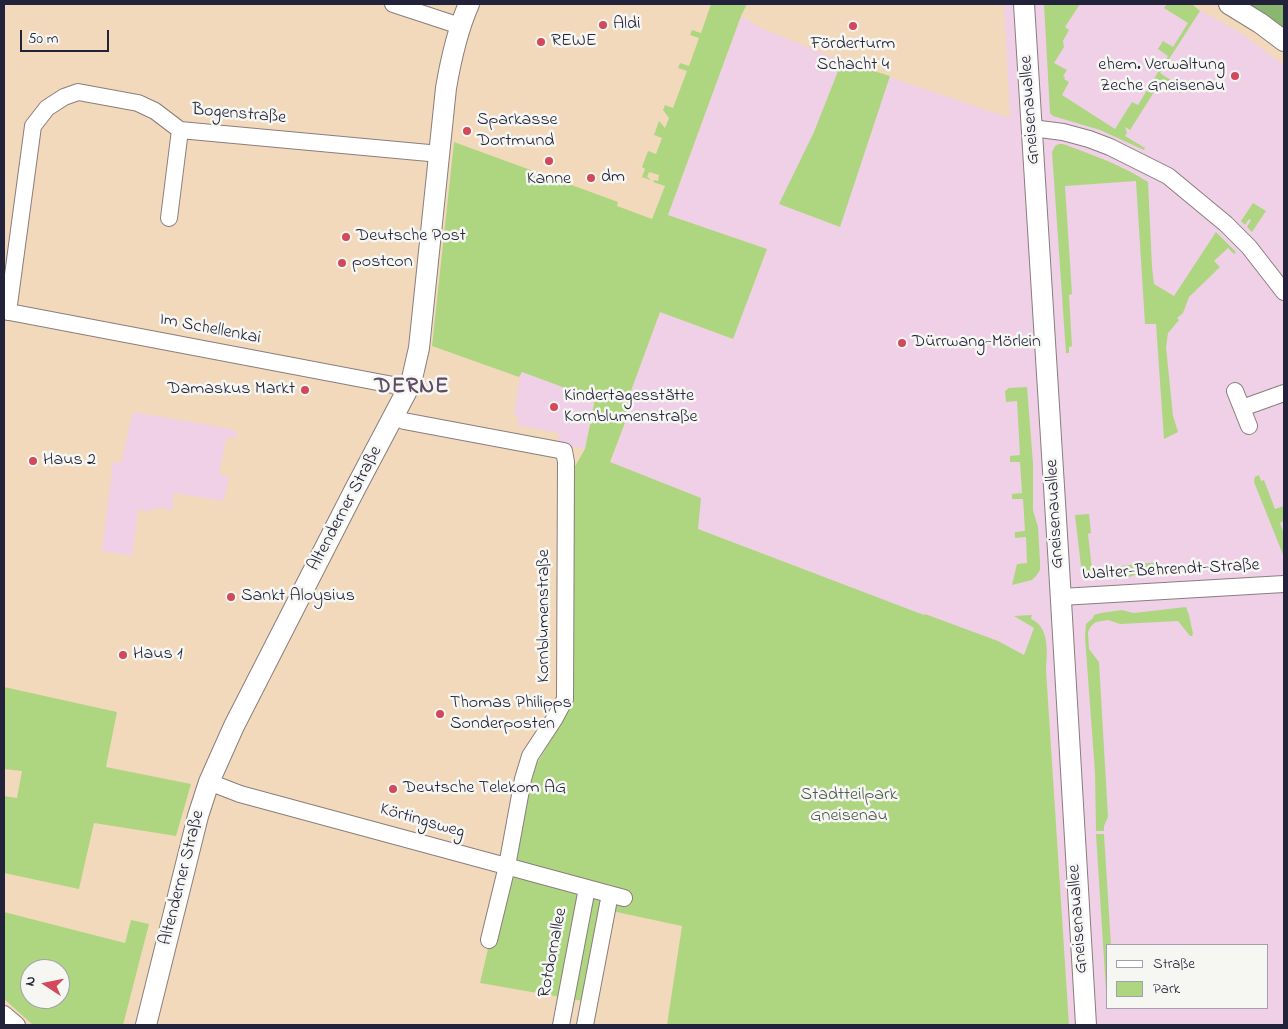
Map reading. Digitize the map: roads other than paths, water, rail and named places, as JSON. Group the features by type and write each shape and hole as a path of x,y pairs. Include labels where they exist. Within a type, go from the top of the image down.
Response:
{"main road":[{"name":"Altenderner Straße","path":"146,1025 198,816 209,782 234,726 409,388 419,348 449,73 460,26 469,4"},
{"name":"Gneisenauallee","path":"1024,4 1086,1025"},
{"path":"1229,4 1260,23 1284,41"}],"street":[{"path":"393,4 460,26"},
{"name":"Bogenstraße","path":"6,312 33,126 46,108 64,97 78,92 138,103 156,110 180,130 440,154"},
{"path":"1032,128 1063,132 1089,139 1110,147 1168,176 1226,224 1249,247 1284,292"},
{"path":"169,218 180,130"},
{"name":"Im Schellenkai","path":"6,312 409,388"},
{"path":"1235,391 1249,426"},
{"path":"1242,408 1284,393"},
{"name":"Kornblumenstraße","path":"395,416 404,421 564,451 566,462 565,699 556,718 530,756 523,779 507,866 489,940"},
{"name":"Walter-Behrendt-Straße","path":"1061,597 1284,584"},
{"name":"Körtingsweg","path":"209,782 240,794 587,888 614,901 585,1025"},
{"name":"Rotdornallee","path":"561,1025 587,888"},
{"path":"4,1014 18,1025"}],"place":[{"name":"Aldi","path":"603,25"},
{"name":"Förderturm Schacht 4","path":"853,26"},
{"name":"REWE","path":"541,42"},
{"name":"ehem. Verwaltung Zeche Gneisenau","path":"1235,76"},
{"name":"Sparkasse Dortmund","path":"467,131"},
{"name":"Kanne","path":"549,161"},
{"name":"dm","path":"591,178"},
{"name":"Deutsche Post","path":"346,237"},
{"name":"postcon","path":"342,263"},
{"name":"Dürrwang-Mörlein","path":"902,343"},
{"name":"Damaskus Markt","path":"305,390"},
{"name":"Kindertagesstätte Kornblumenstraße","path":"554,407"},
{"name":"Haus 2","path":"33,461"},
{"name":"Sankt Aloysius","path":"231,597"},
{"name":"Haus 1","path":"123,655"},
{"name":"Thomas Philipps Sonderposten","path":"440,714"},
{"name":"Deutsche Telekom AG","path":"393,789"}],"district":[{"name":"DERNE","path":"412,388"}],"park label":[{"name":"Stadtteilpark Gneisenau","path":"849,806"}]}
